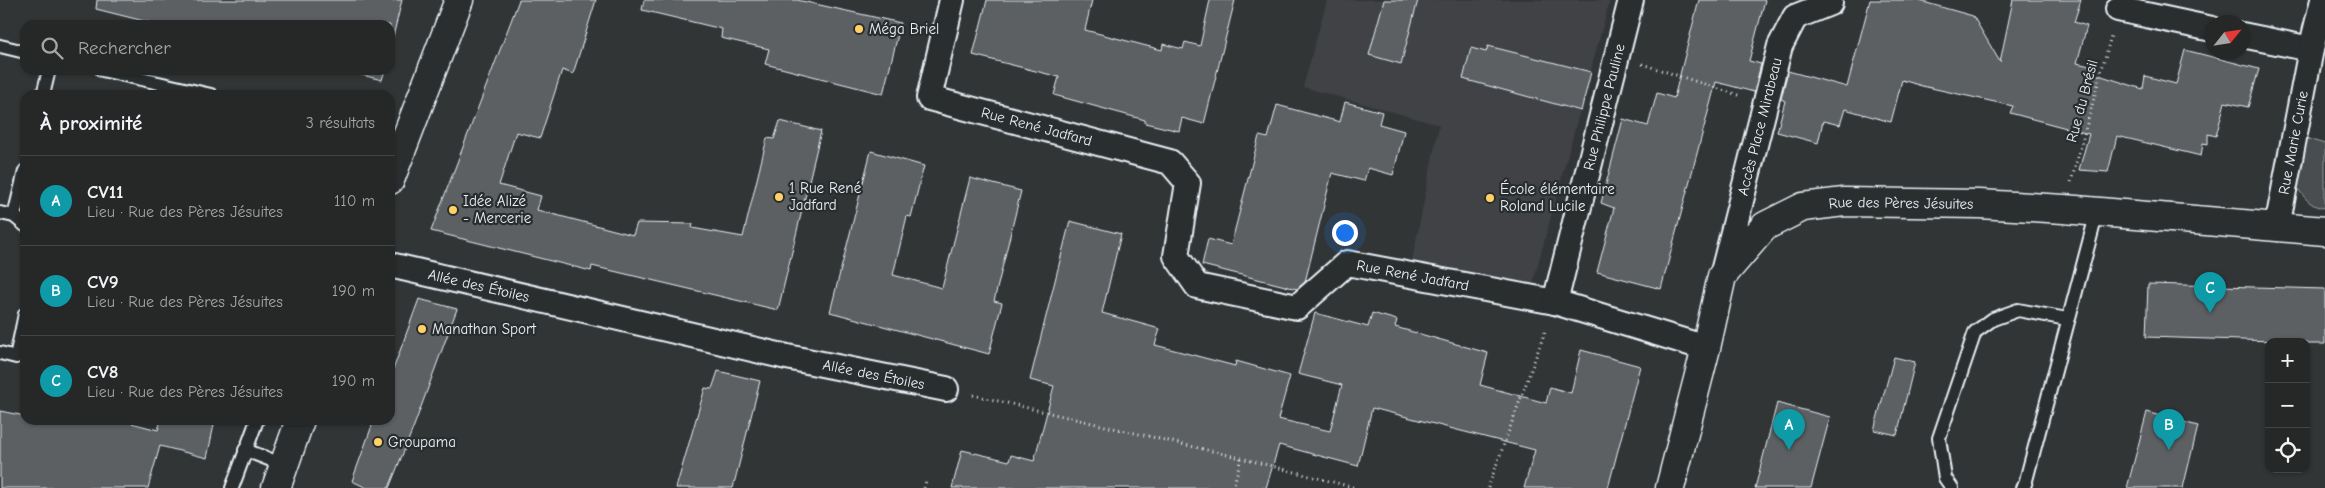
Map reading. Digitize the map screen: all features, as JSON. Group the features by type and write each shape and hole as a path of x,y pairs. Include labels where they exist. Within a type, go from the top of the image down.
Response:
{"street":[{"path":"397,141 458,0"},
{"name":"Rue René Jadfard","path":"952,0 929,98 1170,162 1188,182 1176,256 1197,286 1296,307 1348,263 1555,302 1706,348"},
{"name":"Rue Philippe Pauline","path":"1555,302 1631,0"},
{"name":"Rue Marie Curie","path":"2277,227 2310,49 2323,0"},
{"name":"Accès Place Mirabeau","path":"1722,276 1780,46 1795,17 1830,3"},
{"path":"2118,9 2205,28"},
{"path":"2250,37 2310,49"},
{"name":"Rue des Pères Jésuites","path":"1670,488 1706,348 1722,276 1765,226 1803,207 1844,202 1979,204 2064,209 2325,231"},
{"name":"Allée des Étoiles","path":"395,266 787,357 946,389"},
{"path":"280,477 298,425"}],"lane":[{"path":"0,46 20,51"},
{"path":"44,90 48,75"},
{"path":"124,75 189,90"},
{"path":"14,216 20,191"},
{"path":"2022,488 2025,484 2097,212"},
{"path":"0,213 14,216 20,220"},
{"path":"1952,488 1945,478 1939,438 1975,332 1993,320 2018,310 2068,319"},
{"path":"0,353 16,357 20,338"},
{"path":"232,488 255,425"},
{"path":"245,450 280,477"}],"path":[{"name":"Rue du Brésil","path":"2064,209 2118,9"},
{"path":"1616,56 1765,103"},
{"path":"1488,488 1555,302"},
{"name":"Allée des Étoiles","path":"946,389 1241,458 1356,488"},
{"path":"1233,488 1241,458"},
{"path":"924,488 926,481"}],"shaded area":[{"name":"École élémentaire Roland Lucile","path":"1327,0 1610,0 1528,301 1410,271 1439,125 1303,87"},
{"path":"2301,137 2325,144 2325,208 2311,204 2296,186"}],"building":[{"path":"97,0 402,0 395,29 395,20 140,20 96,9"},
{"path":"519,0 596,0 573,74 562,70 540,138 516,132 499,185 541,196 537,210 633,235 637,223 693,224 692,228 743,237 767,138 774,139 780,121 821,131 778,310 592,266 591,271 431,231"},
{"path":"644,0 797,0 901,23 883,94 765,64 769,49 721,38 722,29 642,10"},
{"path":"987,0 1092,0 1085,30 1162,50 1163,44 1183,49 1185,42 1200,46 1210,0 1235,0 1204,124 1182,118 1179,131 1145,123 1145,120 1054,95 1059,77 973,55"},
{"path":"1384,0 1418,0 1401,64 1369,55"},
{"path":"1699,0 1765,0 1749,61 1761,64 1754,92 1716,82 1661,289 1597,272 1614,208 1601,203 1623,119 1648,126 1657,93 1674,98"},
{"path":"1870,0 1916,0 1973,16 2000,62 2013,0 2081,0 2074,22 2087,26 2077,63 2094,67 2092,73 2143,89 2145,76 2176,84 2185,50 2205,55 2205,60 2224,60 2259,69 2248,107 2225,102 2216,136 2208,134 2208,144 2203,143 2201,156 2117,136 2108,172 2079,170 2089,134 2010,113 2013,106 1902,80 1891,122 1845,109 1840,125 1823,121 1818,143 1777,132 1785,101 1781,99 1788,71 1847,87"},
{"path":"1488,46 1591,72 1581,111 1463,79 1471,48 1486,52"},
{"path":"362,75 384,75 382,80"},
{"path":"1345,102 1382,112 1379,124 1404,131 1393,175 1368,168 1364,181 1332,173 1305,282 1297,289 1202,265 1208,239 1231,245 1259,136 1268,138 1277,105 1340,122"},
{"path":"871,151 924,166 911,217 907,216 893,275 942,288 970,178 1021,191 994,301 1002,303 989,354 830,312"},
{"path":"1070,221 1121,234 1102,313 1160,329 1155,345 1235,366 1236,361 1290,376 1278,419 1330,431 1342,385 1298,374 1315,313 1368,327 1372,313 1397,320 1395,327 1488,353 1480,385 1546,403 1550,387 1571,393 1581,350 1640,366 1608,488 1524,488 1535,450 1372,408 1358,466 1279,445 1266,488 952,488 962,450 1009,461 1011,455 1034,461 1054,386 1030,380"},
{"path":"2148,284 2325,289 2325,344 2310,344 2310,338 2265,338 2265,341 2146,337"},
{"path":"419,299 457,309 389,488 367,488 352,481 372,425 395,425 395,364"},
{"path":"1894,357 1915,362 1897,435 1874,430"},
{"path":"718,371 760,381 733,488 676,488 705,388 712,389"},
{"path":"1777,403 1830,417 1811,488 1755,488"},
{"path":"0,411 20,415 20,425 139,425 158,430 160,425 214,425 207,458 160,446 148,488 0,488"},
{"path":"2147,412 2198,426 2183,488 2127,488"}],"place":[{"name":"Méga Briel","path":"859,29"},
{"name":"1 Rue René Jadfard","path":"779,197"},
{"name":"École élémentaire Roland Lucile","path":"1490,198"},
{"name":"Idée Alizé - Mercerie","path":"453,210"},
{"name":"CV8","path":"2210,313"},
{"name":"Manathan Sport","path":"422,329"},
{"name":"Groupama","path":"378,442"},
{"name":"CV11","path":"1789,450"},
{"name":"CV9","path":"2169,450"}]}
